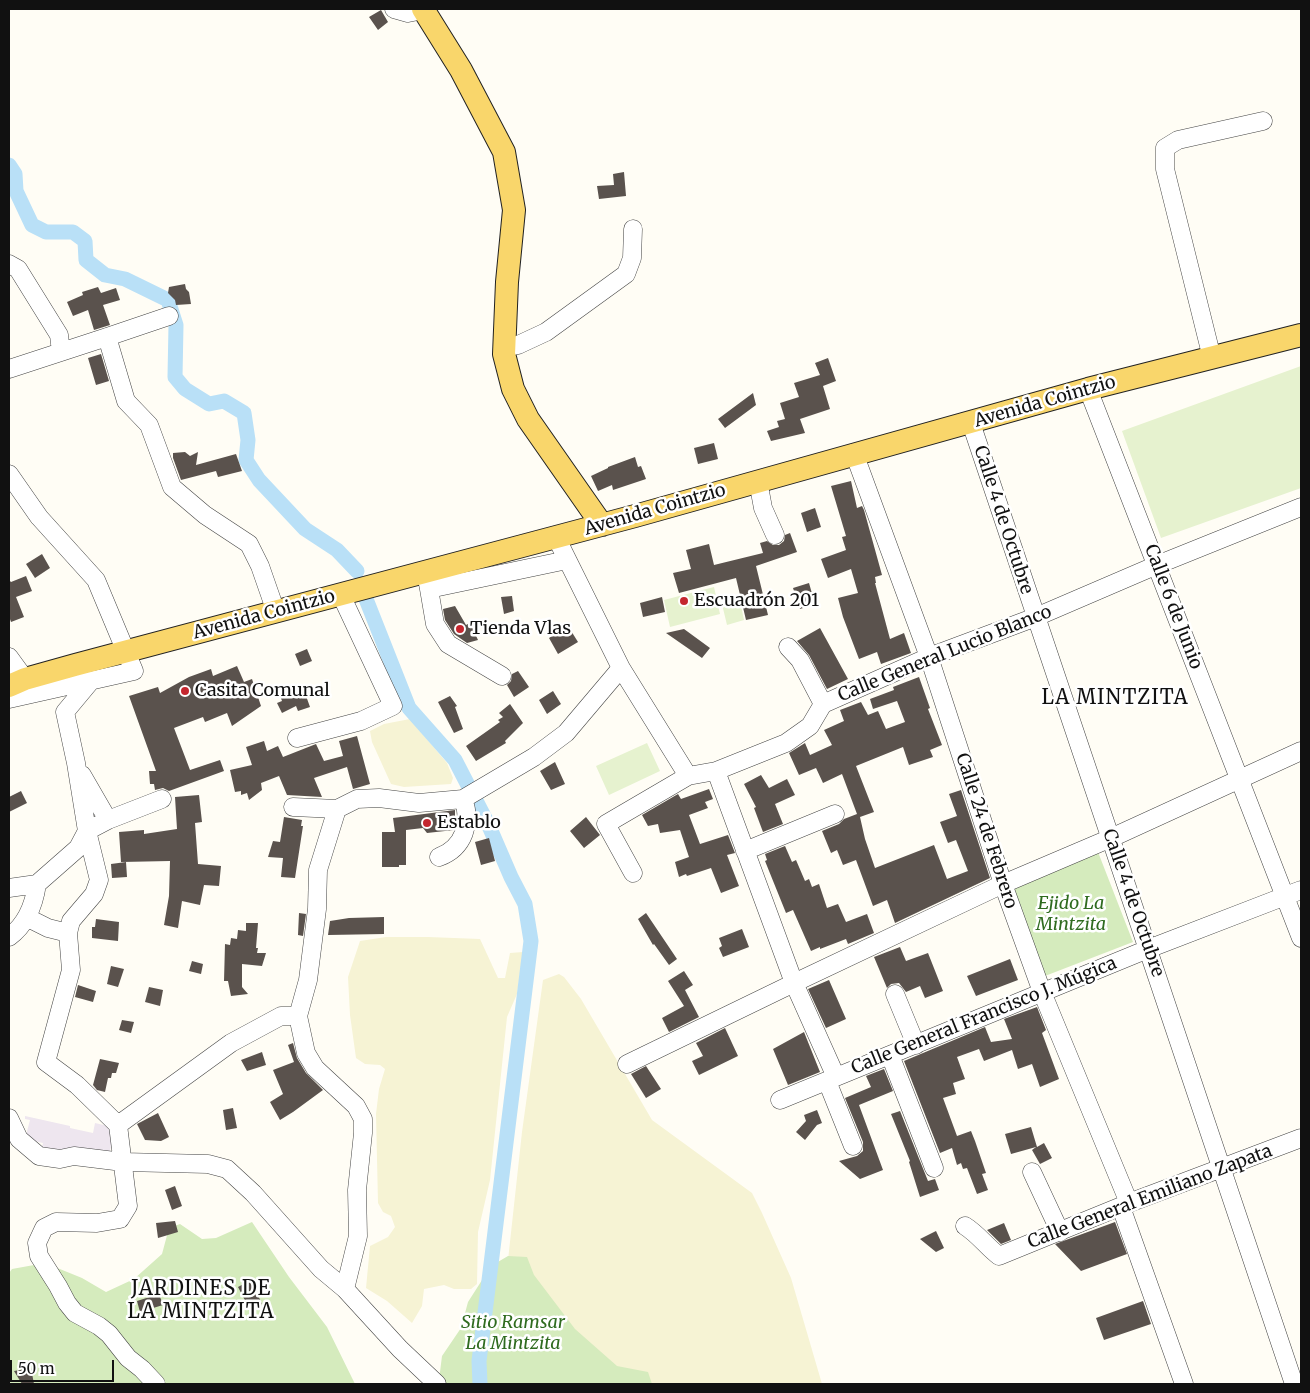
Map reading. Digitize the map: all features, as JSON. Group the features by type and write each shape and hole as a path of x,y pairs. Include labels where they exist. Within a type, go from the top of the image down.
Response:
{"main road":[{"path":"423,9 461,70 504,152 514,210 507,282 504,348 513,389 528,419 602,525"},
{"name":"Avenida Cointzio","path":"17,683 341,595 428,581 556,537 1088,389 1301,335"}],"street":[{"path":"394,9 408,13 423,9"},
{"path":"1212,358 1165,169 1165,148 1178,140 1263,121"},
{"path":"504,348 518,345 546,332 626,274 632,258 633,229"},
{"path":"9,264 18,269 59,335 61,352"},
{"path":"9,369 169,316"},
{"path":"107,337 126,401 149,425 172,488 205,515 250,544 276,612"},
{"name":"Calle 6 de Junio","path":"1088,389 1240,780 1293,893 1301,938"},
{"name":"Calle 4 de Octubre","path":"971,423 1294,1384"},
{"name":"Calle 24 de Febrero","path":"854,454 929,657 1003,884 1042,992 1125,1205 1184,1384"},
{"path":"9,474 40,517 96,580 134,672 9,699"},
{"path":"758,481 763,508 775,535"},
{"name":"Calle General Lucio Blanco","path":"633,873 606,824 688,776 716,771 786,743 810,726 823,704 929,657 1036,617 1157,565 1301,507"},
{"path":"556,537 621,668 688,776"},
{"path":"502,676 448,644 435,624 428,581 567,560"},
{"path":"297,738 362,721 393,706 341,595"},
{"path":"788,647 800,660 823,704"},
{"path":"9,657 17,683"},
{"path":"293,807 337,810 357,799 379,798 419,803 468,796 534,757 566,733 621,668"},
{"path":"90,682 65,712 87,831 99,880 94,894 70,921 68,933 71,970 46,1062 77,1085 118,1124 128,1206 120,1219 97,1223 56,1222 44,1228 37,1243 39,1256 58,1286 66,1303 75,1313 99,1326 109,1334 128,1358 156,1384"},
{"path":"627,1064 794,982 1003,884 1111,838 1301,751"},
{"path":"76,764 108,820"},
{"path":"716,771 831,1079 853,1146"},
{"path":"439,857 447,854 456,845 467,829 468,796"},
{"path":"9,888 37,884 78,848 87,831 108,820 162,799"},
{"path":"337,810 318,870 318,909 310,971 298,1016 306,1053 315,1068 356,1106 363,1119 357,1190 358,1236 345,1288"},
{"path":"745,851 835,814"},
{"path":"9,937 28,918 35,898 37,884"},
{"name":"Calle General Francisco J. Múgica","path":"780,1100 1148,949 1293,893"},
{"path":"28,918 48,928 68,933"},
{"path":"895,994 916,1045"},
{"path":"118,1124 231,1043 281,1016 298,1016"},
{"path":"890,1055 934,1168"},
{"path":"9,1118 19,1139 39,1156 60,1159 74,1156 123,1162 208,1164 227,1169 253,1193 321,1269 345,1288 400,1349 437,1384"},
{"name":"Calle General Emiliano Zapata","path":"965,1226 973,1231 999,1256 1221,1167 1301,1138"},
{"path":"1032,1172 1060,1232"}],"shaded area":[{"path":"25,1116 93,1133 95,1123 112,1127 110,1136 113,1137 108,1159 61,1149 59,1155 41,1151 43,1143 25,1139 30,1120 25,1119"}],"green space":[{"path":"1301,366 1301,488 1161,538 1122,431"},
{"path":"714,587 720,614 670,627 664,600"},
{"path":"739,596 744,620 727,625 721,600"},
{"path":"410,719 447,763 453,778 451,784 404,787 391,784 372,742 370,731 384,724"},
{"path":"647,743 660,771 609,795 596,766"},
{"name":"Ejido La Mintzita","path":"1098,852 1133,942 1045,976 1009,886"},
{"path":"386,937 480,939 498,978 505,978 510,953 523,952 517,994 507,1017 490,1180 478,1232 477,1284 471,1289 454,1289 444,1285 424,1289 422,1306 412,1323 387,1301 366,1288 370,1246 388,1237 395,1227 391,1216 383,1212 378,1203 376,1114 379,1089 385,1069 380,1065 365,1064 356,1058 350,1015 348,977 360,941"},
{"path":"559,974 564,977 581,999 652,1120 752,1193 791,1278 822,1384 499,1384 502,1315 522,1132 543,980"},
{"path":"252,1222 289,1277 327,1327 355,1384 9,1384 9,1273 12,1269 45,1263 82,1278 106,1292 134,1279 162,1254 169,1228 180,1224 202,1239 216,1238"},
{"name":"Sitio Ramsar La Mintzita","path":"508,1256 527,1257 534,1275 575,1329 617,1366 648,1372 652,1384 432,1384 439,1380 442,1356 461,1328 468,1302 491,1266"}],"building":[{"path":"381,10 388,22 378,30 369,17"},
{"path":"624,172 626,196 599,199 597,186 614,185 613,174"},
{"path":"185,284 189,292 191,304 176,305 175,300 168,293 169,287"},
{"path":"98,287 101,293 116,288 120,300 103,305 110,325 94,330 88,310 73,316 67,302 83,295 82,292"},
{"path":"101,354 109,381 96,385 88,358"},
{"path":"828,358 836,381 823,386 830,409 800,419 805,433 771,441 767,431 779,427 777,421 785,419 780,403 799,397 794,383 820,375 815,363"},
{"path":"753,393 756,405 725,428 718,419"},
{"path":"714,443 718,459 698,464 694,448"},
{"path":"185,452 190,456 198,452 196,465 236,454 242,471 218,477 216,471 181,480 173,453"},
{"path":"635,457 638,467 641,466 646,479 613,490 612,485 598,491 591,476 608,467"},
{"path":"851,481 857,508 862,506 864,510 882,575 875,577 875,583 890,639 904,633 911,653 881,664 877,652 859,659 843,617 838,598 858,593 851,569 828,578 821,559 846,550 842,537 846,536 831,486"},
{"path":"815,508 821,527 807,532 801,513"},
{"path":"790,533 797,552 756,566 768,615 746,620 736,578 679,593 673,573 691,569 686,550 709,544 714,565 763,553 760,543 767,541 773,545 779,545 784,541 785,535"},
{"path":"42,554 50,568 35,578 26,564"},
{"path":"26,576 32,591 16,597 24,617 11,622 9,616 9,580 11,582"},
{"path":"809,583 815,604 800,609 793,588"},
{"path":"512,596 514,611 504,614 501,597"},
{"path":"662,597 665,612 643,617 640,603"},
{"name":"Tienda Vlas","path":"455,606 466,625 470,623 478,640 467,643 454,634 445,620 443,609"},
{"path":"568,626 578,642 558,654 549,638"},
{"path":"820,628 848,679 827,689 809,655 797,641"},
{"path":"684,629 710,648 702,658 666,633"},
{"path":"307,649 312,661 300,666 295,654"},
{"path":"237,666 244,682 252,679 261,706 232,726 227,713 205,722 203,717 174,728 190,770 220,760 224,771 169,791 163,788 155,790 154,784 150,784 149,771 156,771 129,696 158,687 160,693 189,677 211,669 213,676"},
{"path":"518,671 529,687 514,697 507,685 511,681 512,674"},
{"path":"919,677 930,708 928,709 942,745 930,750 933,757 909,765 903,747 856,766 874,812 860,817 875,868 934,845 947,879 968,871 956,840 948,843 940,822 957,816 949,794 961,790 990,878 895,923 887,900 873,906 856,860 843,865 837,850 831,853 822,831 857,814 842,774 823,783 816,768 799,775 789,753 805,743 810,755 832,745 824,730 844,721 840,710 861,702 868,715 878,711 886,729 905,722 897,701 873,709 870,699 894,690 893,687"},
{"path":"288,686 293,697 305,693 310,707 298,711 296,706 282,713 277,703 282,701 278,690"},
{"path":"553,691 561,704 547,714 539,700"},
{"path":"450,696 457,706 455,707 463,729 454,733 438,702"},
{"path":"510,704 523,723 505,741 506,743 476,761 466,746 500,722 498,720 503,717 499,713"},
{"path":"357,736 370,784 353,789 347,767 314,778 322,797 287,795 279,776 261,783 262,790 249,800 247,793 241,795 241,791 235,792 230,770 252,765 246,747 264,741 267,751 278,746 283,757 316,744 324,761 343,756 339,741"},
{"path":"555,762 565,784 551,790 540,771"},
{"path":"761,775 769,788 787,779 795,795 775,804 783,824 763,832 754,808 756,807 744,784"},
{"path":"709,789 713,799 705,802 708,808 689,815 700,844 728,835 735,853 727,855 739,886 721,893 711,868 679,877 675,862 689,857 680,830 660,833 658,824 648,826 642,815 678,794 681,799"},
{"path":"21,791 27,803 9,812 9,797"},
{"path":"199,795 202,822 195,823 198,864 221,866 219,886 204,885 200,905 182,901 178,928 164,925 169,896 170,861 121,862 119,832 144,830 144,834 177,829 175,797"},
{"path":"455,810 454,830 427,833 423,828 406,830 406,865 382,867 382,832 395,832 393,818"},
{"path":"284,817 302,820 301,826 303,826 295,878 281,877 283,858 268,857 273,841 280,842"},
{"path":"586,817 600,835 584,848 570,831"},
{"path":"489,838 495,861 481,865 475,842"},
{"path":"785,846 792,862 796,860 805,881 809,879 812,887 819,884 827,908 838,904 846,922 867,914 874,933 848,944 846,939 811,951 793,910 786,913 765,861 767,860 765,854"},
{"path":"126,862 127,877 112,878 111,864"},
{"path":"299,913 306,914 303,936 298,935"},
{"path":"646,913 677,959 669,965 653,945 638,919"},
{"path":"384,917 384,934 328,935 330,921 349,918"},
{"path":"96,919 119,922 118,941 92,938 92,927 95,927"},
{"path":"246,923 258,923 257,953 266,953 262,966 242,964 242,987 248,994 231,996 228,981 224,981 225,944 230,945 231,938 237,939 238,930 246,931"},
{"path":"742,929 749,947 723,957 719,948 722,946 719,938"},
{"path":"900,947 906,961 928,953 943,991 925,998 920,986 906,992 899,983 891,984 887,988 874,957"},
{"path":"1010,959 1018,980 976,996 967,976"},
{"path":"192,961 203,964 201,974 189,971"},
{"path":"111,966 124,969 118,987 107,984"},
{"path":"684,971 693,985 685,990 699,1017 669,1032 662,1018 684,1006 668,981"},
{"path":"829,980 846,1019 826,1028 808,989"},
{"path":"78,985 96,991 93,1002 75,997"},
{"path":"149,987 163,990 160,1006 145,1002"},
{"path":"1037,1007 1046,1030 1042,1033 1059,1079 1040,1087 1032,1064 1018,1069 1012,1050 984,1061 979,1049 957,1057 965,1079 953,1083 956,1094 943,1098 957,1136 971,1131 975,1141 986,1173 982,1174 988,1190 977,1194 967,1168 963,1169 961,1163 957,1165 952,1148 940,1153 904,1061 985,1027 991,1042 1012,1039 1004,1019"},
{"path":"122,1020 134,1022 131,1033 119,1030"},
{"path":"725,1028 738,1056 699,1075 692,1061 703,1056 696,1043"},
{"path":"804,1032 820,1072 788,1085 773,1049"},
{"path":"293,1043 297,1058 306,1073 323,1090 280,1120 270,1102 283,1094 273,1070 294,1062 288,1045"},
{"path":"262,1052 266,1065 247,1071 241,1060"},
{"path":"100,1059 119,1063 116,1073 112,1073 111,1078 108,1078 105,1092 97,1090 93,1085"},
{"path":"646,1066 661,1089 646,1098 631,1074"},
{"path":"884,1069 893,1091 859,1105 883,1170 860,1179 839,1161 857,1156 863,1151 863,1142 845,1098 871,1087 866,1076"},
{"path":"233,1108 237,1128 226,1130 223,1110"},
{"path":"817,1110 822,1123 817,1125 805,1140 796,1132 806,1121 804,1115"},
{"path":"900,1111 928,1181 935,1179 939,1190 920,1197 910,1161 891,1114"},
{"path":"158,1113 169,1137 161,1141 145,1140 137,1124"},
{"path":"1031,1127 1037,1147 1044,1143 1052,1158 1040,1164 1032,1150 1036,1147 1011,1154 1005,1134"},
{"path":"175,1186 182,1206 172,1210 165,1190"},
{"path":"175,1221 178,1232 158,1238 156,1223"},
{"path":"1115,1222 1127,1254 1081,1271 1055,1244"},
{"path":"1004,1223 1011,1240 1001,1244 987,1230"},
{"path":"936,1231 944,1248 936,1252 920,1239"},
{"path":"251,1280 262,1304 250,1310 238,1287"},
{"path":"159,1294 163,1305 140,1312 137,1301"},
{"path":"1143,1301 1151,1324 1104,1340 1096,1318"},
{"path":"31,1368 34,1384 22,1384 14,1371"}],"waterway":[{"path":"9,165 15,174 16,191 32,225 46,232 73,232 85,241 86,260 105,275 125,279 168,300 176,325 175,377 185,389 209,404 224,401 244,413 248,440 246,460 259,480 305,529 337,550 357,571"},
{"path":"364,594 409,708 455,760 489,826 525,904 531,941 479,1361 480,1384"}],"place":[{"name":"Escuadrón 201","path":"684,601"},
{"name":"Tienda Vlas","path":"460,629"},
{"name":"Casita Comunal","path":"185,691"},
{"name":"Establo","path":"427,823"}],"district":[{"name":"LA MINTZITA","path":"1115,698"},
{"name":"JARDINES DE LA MINTZITA","path":"201,1300"}]}
